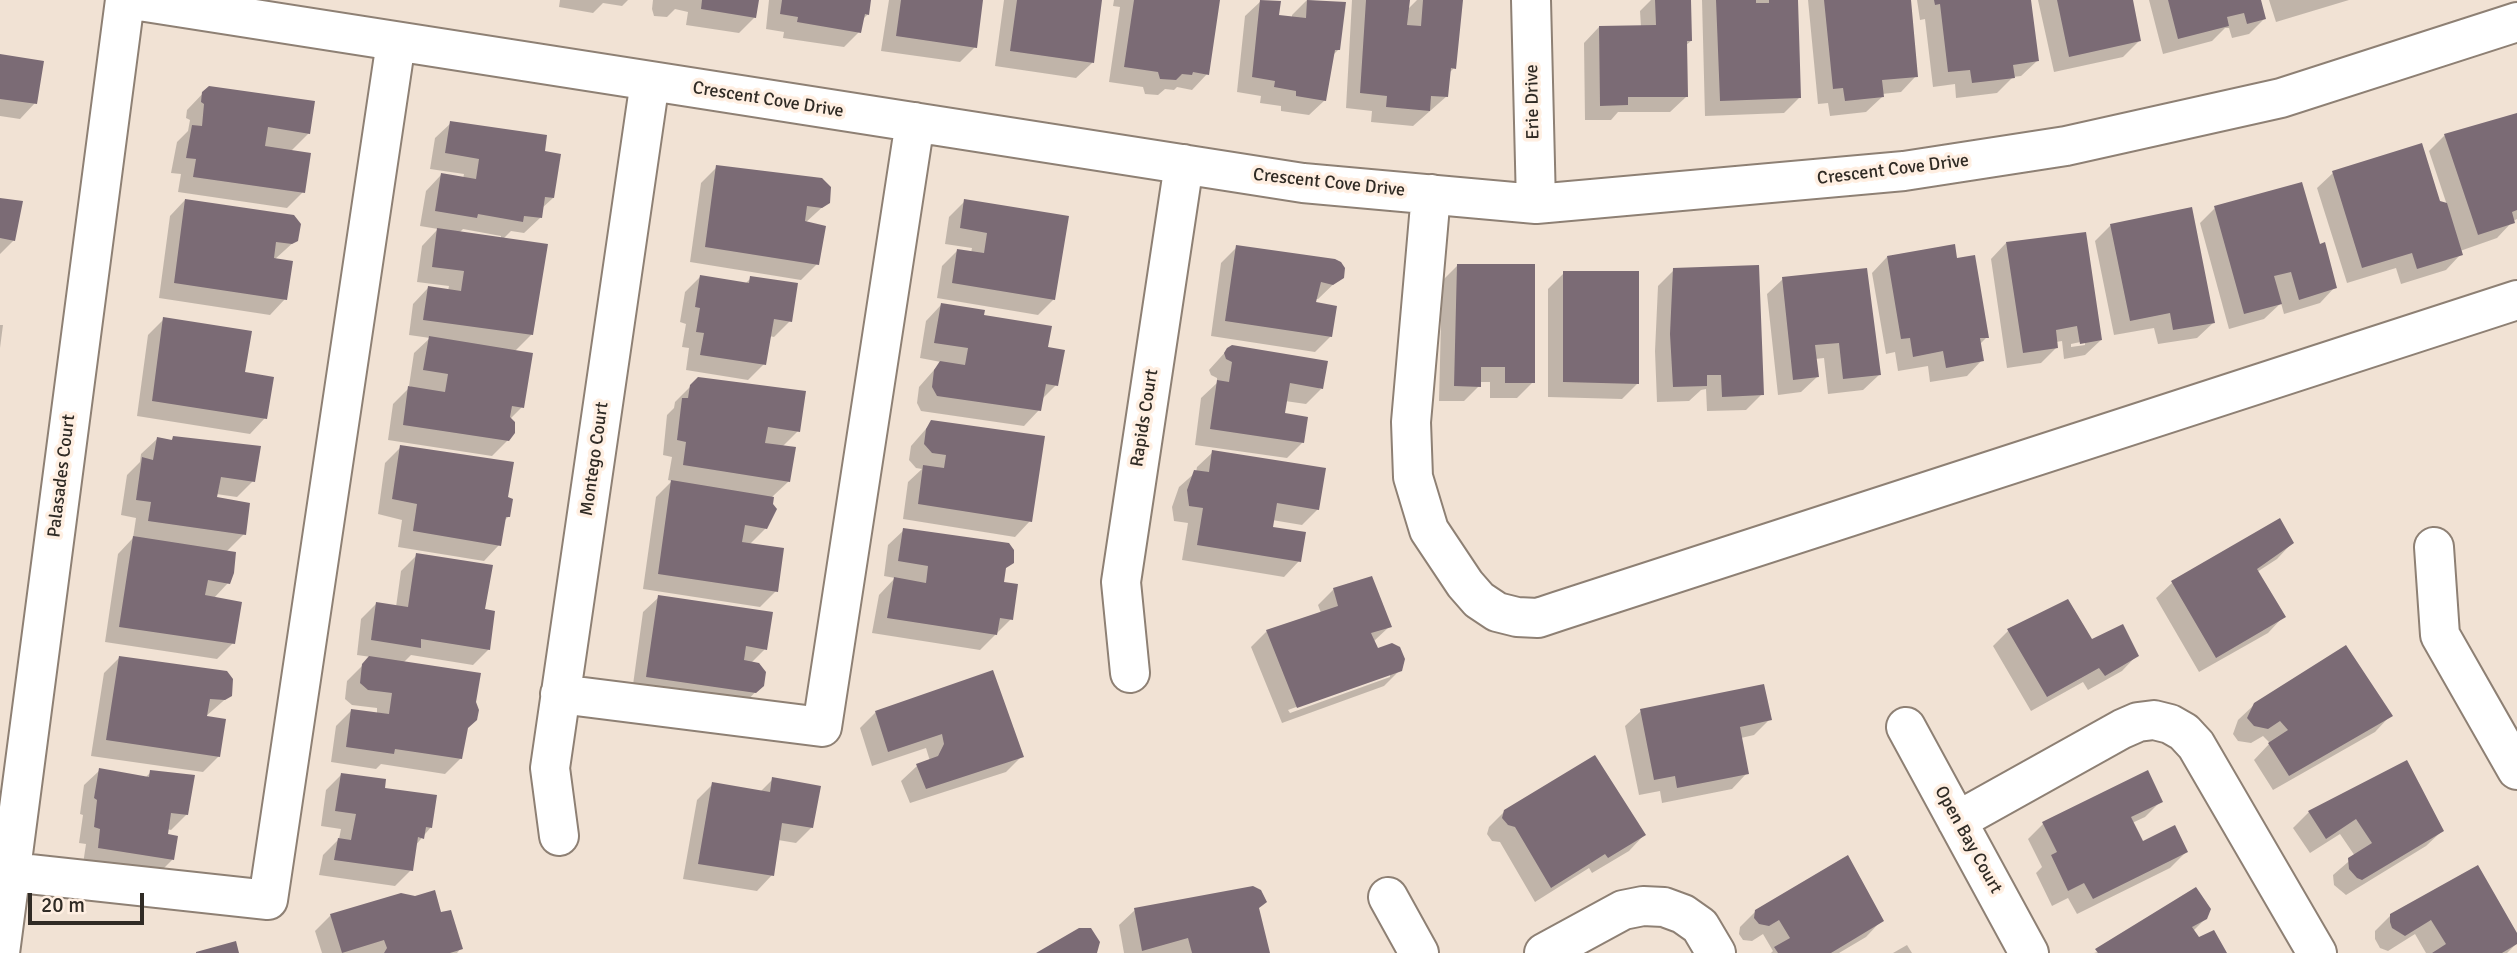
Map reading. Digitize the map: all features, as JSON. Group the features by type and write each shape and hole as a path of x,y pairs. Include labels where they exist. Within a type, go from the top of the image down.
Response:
{"street":[{"name":"Palasades Court","path":"0,953 125,0"},
{"name":"Crescent Cove Drive","path":"133,0 1303,183 1536,204 1904,172 2066,146 2281,98 2517,22"},
{"name":"Erie Drive","path":"1531,0 1536,204"},
{"path":"11,872 268,900 396,42"},
{"name":"Montego Court","path":"559,836 550,768 650,81"},
{"path":"561,694 822,727 915,122"},
{"name":"Rapids Court","path":"1130,673 1121,582 1184,164"},
{"path":"1431,194 1411,422 1413,477 1429,530 1465,584 1479,600 1497,612 1517,617 1538,618 2517,300"},
{"path":"2434,547 2440,635 2517,770"},
{"path":"1957,821 2122,729 2146,721 2171,724 2185,732 2196,745 2317,953"},
{"name":"Open Bay Court","path":"1906,727 2029,953"},
{"path":"1388,897 1419,953"},
{"path":"1544,953 1623,910 1664,906 1684,914 1700,926 1716,953"}],"building":[{"path":"702,0 759,0 756,18 701,9"},
{"path":"782,0 871,0 869,15 865,14 861,33 797,22 798,17 780,14"},
{"path":"901,0 983,0 977,48 896,36"},
{"path":"1017,0 1102,0 1094,63 1010,51"},
{"path":"1134,0 1220,0 1209,75 1193,72 1192,75 1182,74 1176,80 1160,79 1158,72 1124,67"},
{"path":"1260,0 1281,1 1279,15 1306,18 1307,0 1346,2 1340,50 1335,50 1326,101 1296,96 1296,91 1274,87 1275,81 1252,77"},
{"path":"1366,0 1410,0 1407,25 1421,26 1423,0 1463,0 1456,69 1451,68 1448,97 1431,96 1430,111 1386,107 1387,96 1360,93"},
{"path":"1655,0 1691,0 1692,41 1687,41 1688,97 1628,97 1628,105 1600,106 1599,26 1656,25"},
{"path":"1716,0 1756,0 1756,3 1769,3 1769,0 1798,0 1801,98 1720,101"},
{"path":"1824,0 1911,0 1918,77 1882,80 1884,97 1845,101 1843,88 1833,89"},
{"path":"1934,0 2031,0 2039,61 2013,65 2015,78 1972,83 1970,70 1948,72 1940,4 1935,5"},
{"path":"2057,0 2133,0 2141,41 2069,57"},
{"path":"2168,0 2261,0 2266,19 2247,24 2244,13 2227,17 2229,26 2178,39"},
{"path":"0,54 44,61 37,104 0,99"},
{"path":"209,86 315,101 310,134 268,127 265,146 311,153 305,193 193,177 196,159 186,158 192,125 202,126 202,92"},
{"path":"2517,113 2517,210 2512,212 2515,223 2478,235 2444,134"},
{"path":"450,121 547,135 545,151 561,154 554,198 545,197 542,218 524,216 523,222 478,214 477,218 435,211 441,173 476,179 479,159 445,153"},
{"path":"2422,143 2440,201 2447,203 2463,255 2417,269 2412,253 2362,268 2332,171"},
{"path":"716,165 822,178 831,187 830,203 822,208 807,206 805,221 826,226 819,265 705,247"},
{"path":"2302,182 2320,244 2325,242 2337,288 2299,300 2291,272 2274,276 2282,304 2244,314 2214,206"},
{"path":"0,198 23,201 15,241 0,238"},
{"path":"185,199 294,215 301,224 298,241 292,244 276,242 274,258 293,261 287,300 174,283"},
{"path":"964,199 1069,216 1055,300 952,283 957,249 984,253 987,233 960,228"},
{"path":"2192,207 2215,323 2173,330 2170,313 2130,321 2110,224"},
{"path":"437,228 548,244 533,335 423,320 428,286 461,291 464,271 432,267"},
{"path":"2086,232 2102,340 2080,344 2077,326 2056,330 2058,348 2023,353 2006,242"},
{"path":"1955,244 1957,258 1975,255 1989,338 1980,338 1984,361 1946,368 1943,351 1913,357 1910,338 1901,339 1887,256"},
{"path":"1236,245 1341,262 1345,268 1344,278 1333,285 1321,282 1316,302 1337,306 1332,337 1225,321"},
{"path":"1457,264 1535,264 1535,383 1505,383 1505,367 1481,367 1481,387 1454,386"},
{"path":"1759,265 1764,395 1722,397 1721,375 1707,375 1707,386 1673,387 1670,334 1673,268"},
{"path":"1867,268 1881,375 1843,379 1839,343 1815,345 1819,377 1793,380 1782,277"},
{"path":"1563,271 1639,271 1639,384 1563,382"},
{"path":"700,275 749,283 750,276 798,283 792,322 774,319 766,365 700,355 704,333 696,332 700,308 695,307"},
{"path":"941,303 985,310 984,315 1052,326 1048,347 1065,350 1058,386 1046,384 1041,411 937,396 932,387 934,370 940,361 965,365 968,348 934,343"},
{"path":"163,317 252,331 245,372 274,377 267,419 152,401"},
{"path":"429,336 533,353 524,408 512,406 510,417 515,422 515,433 509,441 403,425 408,386 445,392 448,374 423,370"},
{"path":"1232,345 1328,361 1323,389 1290,383 1285,413 1308,417 1304,443 1210,429 1217,380 1229,382 1232,362 1226,359 1224,353"},
{"path":"698,377 806,391 800,432 768,427 765,443 796,447 790,482 683,465 686,442 677,440 682,398 688,398 690,385"},
{"path":"931,420 1045,436 1032,522 918,504 923,465 944,468 946,455 932,453 924,444 926,429"},
{"path":"173,436 261,446 255,482 221,477 217,497 250,503 246,535 148,521 151,502 136,500 142,457 153,460 157,437 172,440"},
{"path":"400,445 514,462 508,497 513,499 510,517 506,517 501,546 413,531 417,504 392,499"},
{"path":"1212,450 1326,468 1319,510 1277,503 1273,527 1306,532 1301,562 1197,545 1203,508 1189,506 1187,490 1194,470 1209,472"},
{"path":"671,480 774,497 773,504 777,509 767,529 745,525 742,542 784,548 778,592 658,574"},
{"path":"2280,518 2294,543 2257,569 2286,617 2216,658 2171,581"},
{"path":"903,528 1009,543 1014,550 1014,563 1006,568 1004,582 1018,584 1013,620 1000,618 997,635 887,618 894,577 926,583 928,566 898,561"},
{"path":"133,536 236,552 230,584 208,580 205,595 242,602 235,644 119,627"},
{"path":"416,553 493,565 485,609 495,611 490,650 421,639 421,648 371,640 376,602 408,607"},
{"path":"1372,576 1392,627 1371,633 1378,648 1392,643 1400,647 1405,659 1402,671 1297,708 1266,630 1338,606 1333,588"},
{"path":"658,595 773,612 767,650 746,646 744,660 759,663 766,672 764,686 756,693 646,677"},
{"path":"2068,599 2092,639 2123,624 2139,656 2105,676 2099,668 2047,697 2007,629"},
{"path":"2346,645 2393,716 2289,776 2268,743 2288,730 2280,721 2268,729 2254,726 2247,718 2254,703"},
{"path":"119,656 227,671 233,679 232,696 225,700 210,699 207,716 226,719 220,757 106,740"},
{"path":"369,656 481,673 476,702 479,710 477,720 468,728 462,759 395,749 394,754 346,747 351,709 389,714 392,693 368,690 360,683 362,664"},
{"path":"993,670 1024,757 926,789 916,764 938,756 944,744 942,734 888,752 875,711"},
{"path":"1764,684 1772,720 1740,727 1749,774 1677,788 1675,776 1654,780 1640,709"},
{"path":"1595,755 1646,835 1608,858 1605,854 1551,888 1515,827 1508,825 1502,818 1504,810"},
{"path":"2407,760 2444,831 2362,880 2349,869 2348,858 2372,843 2356,819 2326,839 2308,811"},
{"path":"99,768 149,777 150,770 195,775 188,815 171,813 168,834 178,836 174,860 98,848 100,829 94,827 97,800 94,798"},
{"path":"2148,770 2163,802 2131,817 2143,841 2175,825 2188,852 2093,899 2084,883 2068,891 2051,855 2057,852 2042,822"},
{"path":"341,773 386,779 385,788 437,795 432,828 426,827 424,839 418,837 413,871 334,860 338,838 351,840 356,814 335,811"},
{"path":"772,777 821,786 813,828 782,823 774,876 698,864 712,782 770,792"},
{"path":"1848,855 1884,921 1831,953 1778,953 1774,947 1790,938 1779,920 1769,926 1759,924 1754,918 1755,910"},
{"path":"2478,865 2517,933 2517,944 2502,953 2432,953 2446,944 2431,920 2405,936 2392,928 2390,914"},
{"path":"1253,886 1261,890 1267,902 1259,908 1270,953 1192,953 1188,938 1142,951 1134,908"},
{"path":"2196,887 2211,909 2207,919 2192,927 2199,937 2214,930 2227,953 2098,953 2095,949"},
{"path":"435,890 441,912 451,910 463,949 450,953 384,953 387,948 384,940 342,953 330,914 401,893 415,896"},
{"path":"1079,928 1091,928 1100,942 1097,953 1036,953"},
{"path":"236,941 239,953 196,953 196,952"}]}
